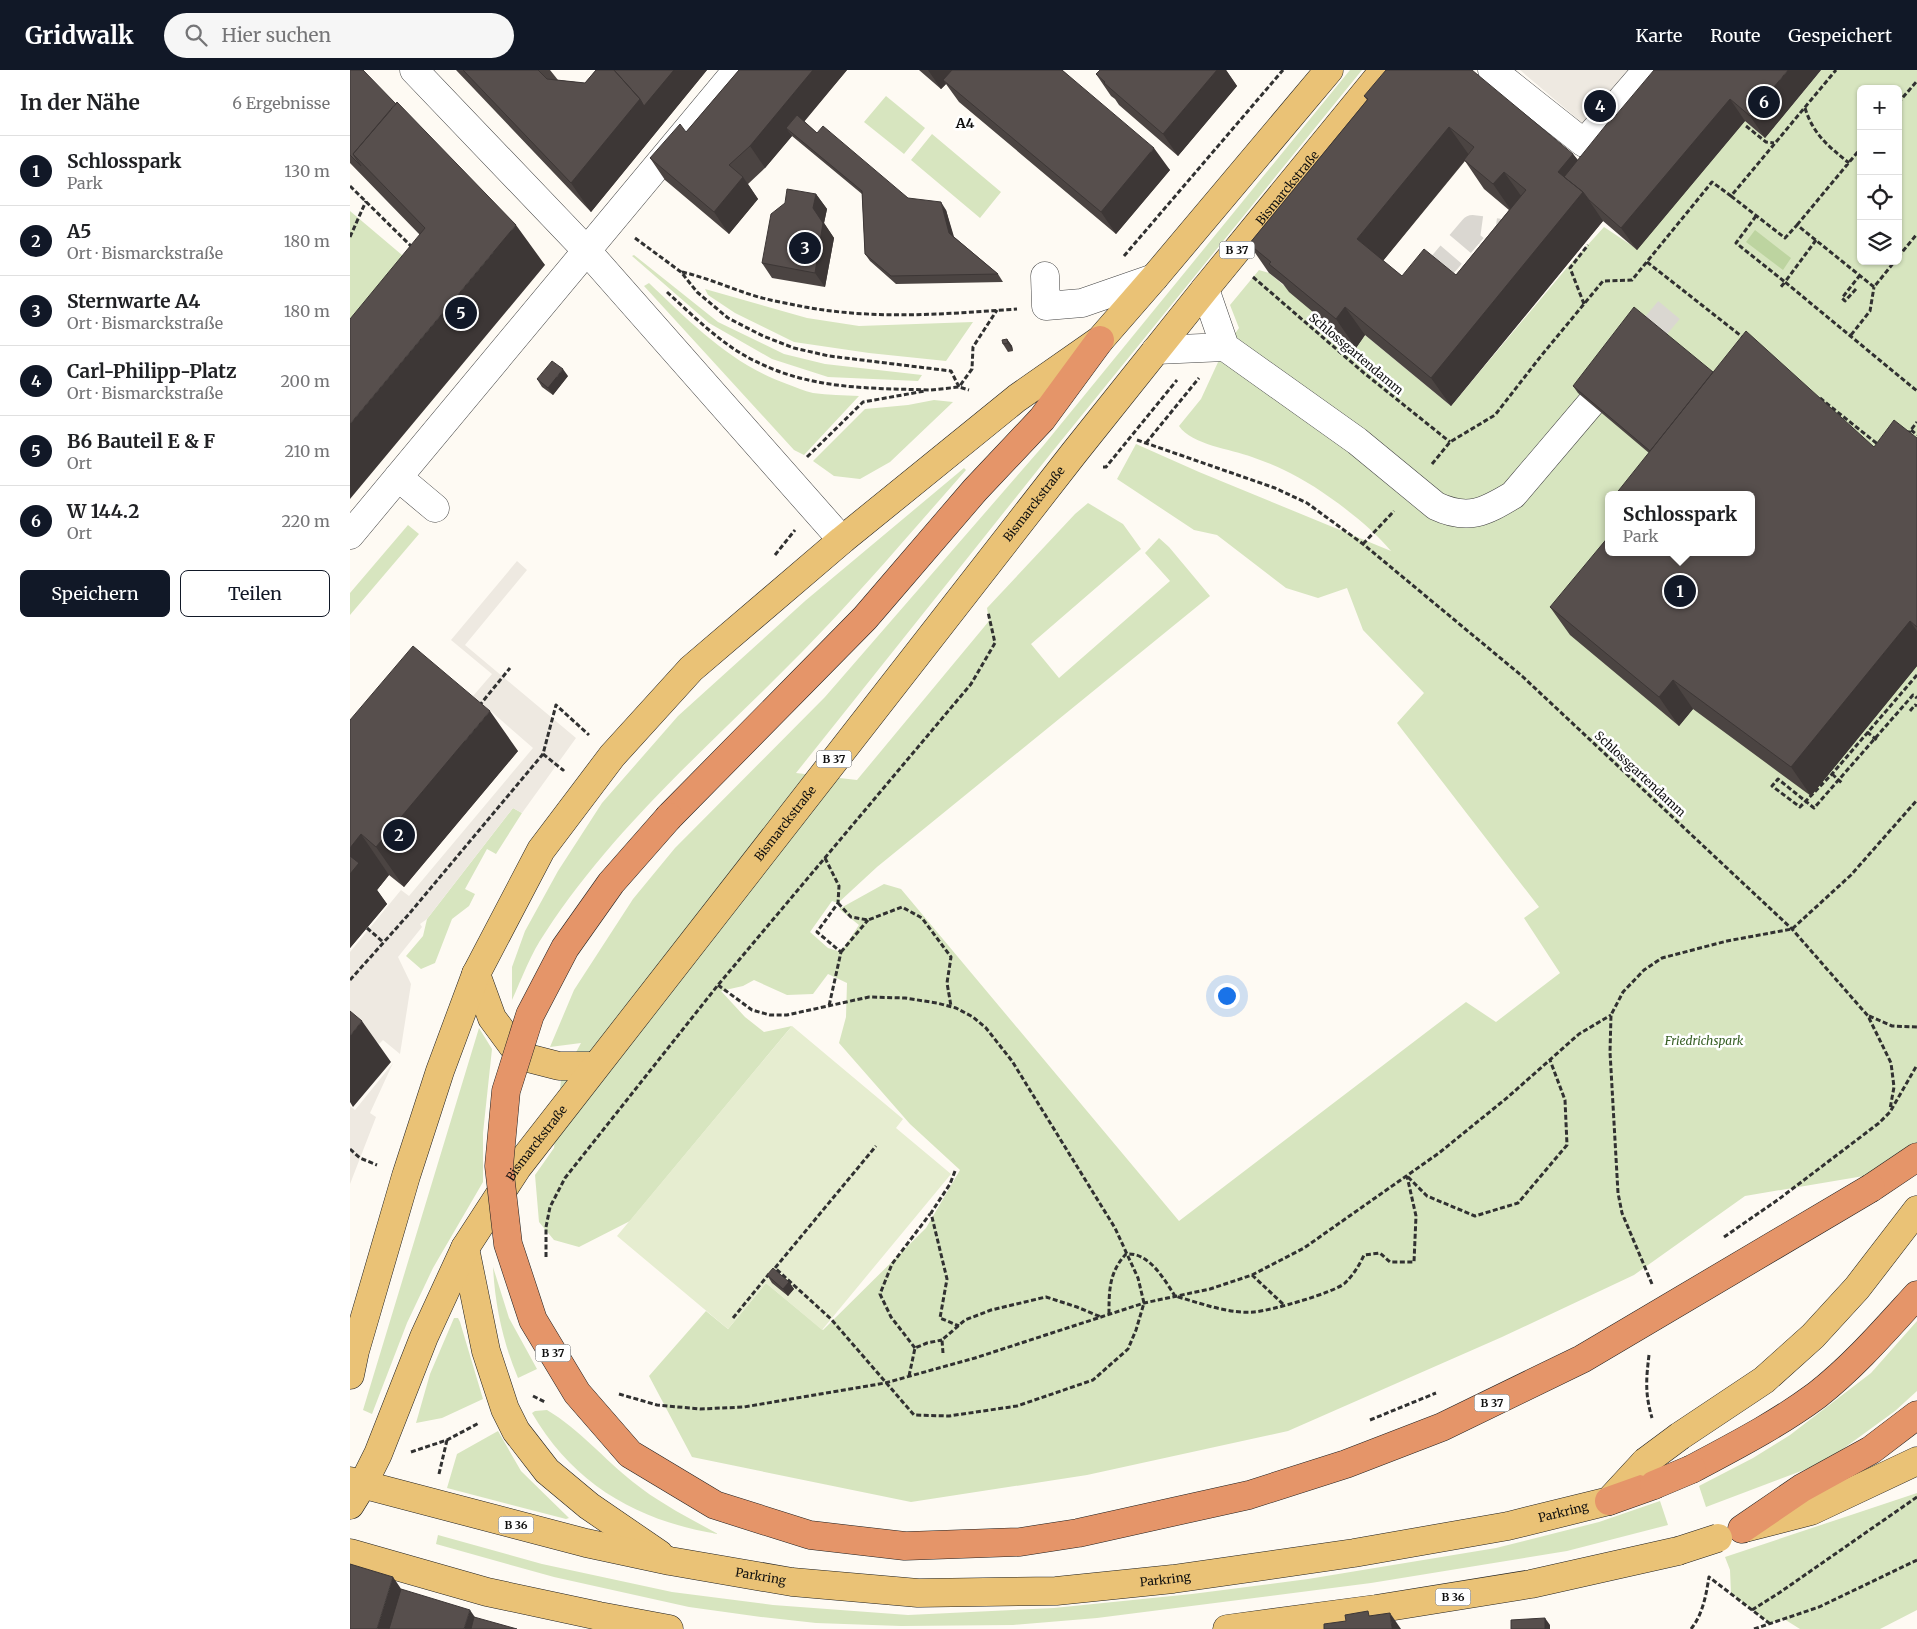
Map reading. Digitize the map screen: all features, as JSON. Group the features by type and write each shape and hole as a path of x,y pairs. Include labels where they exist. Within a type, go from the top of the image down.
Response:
{"highway":[{"name":"B 37","path":"1100,340 1042,419 975,490 865,618 670,817 610,883 565,948 530,1015 506,1091 499,1166 508,1244 533,1320 577,1393 630,1454 715,1506 810,1535 905,1546 1020,1542 1078,1533 1240,1497 1346,1464 1442,1427 1582,1359 1871,1188 1917,1157"},
{"name":"Parkring","path":"1608,1501 1650,1474 1692,1469 1769,1427 1817,1394 1871,1346 1917,1296"},
{"path":"1730,1534 1802,1488 1871,1450 1917,1415"}],"main road":[{"name":"B 37","path":"1100,340 1329,70"},
{"name":"Bismarckstraße","path":"354,1490 382,1445 424,1337 466,1248 517,1168 1156,350 1384,70"},
{"path":"352,1360 406,1176 440,1072 476,974 541,850 612,756 691,669 842,540 1017,398 1100,340"},
{"path":"476,974 492,1018 520,1056 559,1066 595,1066"},
{"path":"1650,1474 1680,1436 1764,1380 1813,1336 1857,1288 1917,1210"},
{"path":"466,1248 486,1351 505,1409 516,1431 546,1471 589,1506 670,1562"},
{"name":"B 36","path":"1226,1629 1284,1625 1531,1584 1678,1551 1811,1511 1917,1461"},
{"name":"Parkring","path":"354,1490 670,1562 792,1582 918,1593 1056,1590 1173,1579 1354,1553 1508,1526 1608,1501"},
{"path":"350,1554 487,1592 656,1628"}],"street":[{"path":"414,70 587,251 842,540"},
{"path":"350,535 737,70"},
{"path":"1492,70 1580,154 1647,70"},
{"path":"1045,276 1046,306 1082,302 1154,278"},
{"path":"1205,289 1225,347 1357,441 1436,506 1451,513 1470,514 1492,508 1513,495 1629,358"},
{"path":"1156,350 1225,347"},
{"path":"398,478 435,508"}],"path":[{"path":"1122,258 1283,70"},
{"path":"1731,196 1836,70"},
{"path":"1902,98 1917,81"},
{"path":"1804,108 1808,119 1823,142 1849,163"},
{"path":"1746,126 1766,142 1775,144"},
{"path":"1432,465 1450,442 1495,415 1603,281 1632,280 1712,182 1785,238 1857,153"},
{"path":"350,186 418,253"},
{"path":"350,237 366,201"},
{"path":"1756,216 1736,243 1851,335 1917,391"},
{"path":"613,220 681,272 697,292 728,318 763,336 794,348 829,356 951,371 959,387"},
{"path":"1797,224 1874,287"},
{"path":"1902,252 1917,234"},
{"path":"1780,288 1816,240"},
{"path":"1584,304 1570,268 1588,245"},
{"path":"1647,262 1750,343"},
{"path":"1851,335 1870,311 1874,287 1892,265"},
{"path":"681,272 698,276 748,294 806,307 858,314 898,316 1046,306"},
{"path":"1856,288 1846,301 1842,298 1860,275"},
{"name":"Schlossgartendamm","path":"1253,277 1364,373 1450,442"},
{"path":"661,287 717,336 738,351 775,370 814,382 850,388 933,390"},
{"path":"959,387 972,368 973,347 997,310"},
{"path":"1146,443 1225,347"},
{"path":"1098,466 1106,467 1183,373"},
{"path":"803,460 863,402 959,387 969,390"},
{"path":"1818,397 1884,449"},
{"path":"1906,436 1917,422"},
{"path":"1911,430 1917,435"},
{"name":"Schlossgartendamm","path":"1137,440 1275,488 1307,503 1364,544 1522,676 1792,929 1868,1016 1891,1063 1894,1087 1890,1112"},
{"path":"1364,544 1413,488"},
{"path":"547,1262 546,1226 550,1207 565,1178 718,985 971,684 995,643 987,608"},
{"path":"473,714 510,668"},
{"path":"1917,675 1832,774 1806,800 1800,807 1772,786 1778,778 1792,790 1799,796 1806,802 1814,808 1913,695 1917,698"},
{"path":"350,980 409,914 543,754 556,705 612,756"},
{"path":"1910,711 1915,705 1917,706"},
{"path":"1867,732 1878,741"},
{"path":"1832,774 1842,783"},
{"path":"1653,1286 1622,1213 1618,1192 1610,1052 1611,1015 1622,992 1644,970 1662,958 1727,941 1792,929 1851,875 1917,800"},
{"path":"825,858 839,886 838,903 818,932 841,952"},
{"path":"838,903 851,917 868,920"},
{"path":"829,1006 841,952 868,920 902,906 922,918 951,957 947,983 951,1006"},
{"path":"367,928 383,942"},
{"path":"718,985 752,1010 770,1015 787,1015 869,997 904,998 951,1006 973,1017 986,1028 1012,1061 1115,1228 1138,1278 1144,1303 1128,1349 1093,1380 1016,1406 949,1416 914,1415 831,1319 774,1268"},
{"path":"612,1392 657,1405 700,1410 744,1406 884,1382 974,1358 1144,1303 1210,1289 1252,1275 1304,1248 1446,1148 1579,1034 1611,1015"},
{"path":"1868,1016 1892,1026 1917,1027"},
{"path":"1406,1176 1427,1196 1474,1216 1518,1203 1566,1145 1566,1100 1550,1060"},
{"path":"1779,1199 1879,1123 1890,1112 1917,1065"},
{"path":"733,1318 876,1146"},
{"path":"909,1376 915,1348 891,1317 880,1294 892,1264 931,1213 950,1184 955,1171"},
{"path":"1109,1314 1108,1288 1117,1265 1126,1254 1133,1253 1148,1260 1176,1296 1226,1310 1254,1312 1285,1306 1343,1285 1357,1270 1364,1256 1380,1253 1390,1262 1414,1262 1416,1216 1406,1176"},
{"path":"931,1213 947,1279 940,1318 959,1326"},
{"path":"1252,1275 1285,1306"},
{"path":"915,1348 942,1340 965,1320 991,1310 1046,1297 1101,1317"},
{"path":"942,1340 942,1353"},
{"path":"1650,1354 1645,1384 1647,1402 1654,1426"},
{"path":"1364,1422 1444,1391"},
{"path":"382,1445 410,1452 447,1440 532,1395 548,1403"},
{"path":"1752,1610 1917,1497"},
{"path":"1754,1629 1818,1606 1917,1560"},
{"path":"1691,1629 1696,1623 1706,1599 1709,1577 1770,1623"}],"green space":[{"name":"Friedrichspark","path":"1350,70 1362,70 1052,452 796,773 857,780 989,621 987,608 1075,514 1088,503 1123,524 1141,549 1031,644 1059,678 1170,581 1145,553 1159,538 1169,547 1210,596 877,867 838,903 832,901 810,932 828,948 841,952 859,925 839,909 884,884 901,889 1179,1221 1466,1002 1496,1022 1560,973 1524,918 1539,907 1397,723 1424,693 1363,630 1347,588 1318,598 1286,588 1217,535 1194,530 1117,479 1136,444 1391,551 1356,517 1311,485 1268,463 1212,446 1193,438 1179,426 1201,399 1225,347 1239,328 1230,305 1259,270 1269,273 1356,347 1365,335 1451,406 1565,270 1604,227 1637,249 1745,121 1765,138 1821,70 1917,70 1917,1167 1745,1196 1634,1275 1502,1337 1288,1431 1087,1475 911,1502 692,1457 649,1376 706,1311 728,1329 766,1283 823,1330 926,1228 960,1170 910,1124 839,1043 846,1017 847,983 828,974 813,994 787,995 754,980 743,986 721,991 745,1017 764,1032 792,1026 630,1221 579,1247 554,1240 539,1222 535,1175 554,1148 561,1080 581,1043 550,1047 574,990 633,899 675,848 825,697 1043,446"},
{"path":"886,96 925,128 904,154 864,122"},
{"path":"932,134 1001,192 980,218 911,160"},
{"path":"350,211 415,266 350,342"},
{"path":"1755,230 1791,258 1783,270 1746,242"},
{"path":"634,255 718,322 784,354 825,364 922,375 918,381 828,377 772,359 709,323 632,256"},
{"path":"649,283 713,341 730,354 767,376 813,393 859,396 804,455 794,450 644,286"},
{"path":"705,289 807,318 859,326 973,322 946,361 869,353 794,342 735,313 708,295"},
{"path":"934,400 953,402 890,462 860,479 834,476 813,461 865,409 908,405"},
{"path":"964,468 966,470 844,608 666,786 602,856 573,893 535,949 512,1000 512,967 525,931 558,871 602,803 678,716 805,601"},
{"path":"408,525 419,534 350,615 350,593"},
{"path":"513,808 522,813 496,854 487,849 465,889 475,894 469,906 452,919 435,963 421,969 406,956 423,936 427,919"},
{"path":"792,1026 903,1119 896,1128 951,1174 822,1330 766,1283 728,1329 617,1236"},
{"path":"479,1028 492,1049 483,1133 483,1182 433,1268 407,1323 372,1414 363,1410"},
{"path":"493,1267 509,1318 537,1369 518,1378 501,1324"},
{"path":"454,1318 458,1318 460,1322 483,1399 442,1418 416,1423 430,1374"},
{"path":"1917,1321 1917,1391 1895,1411 1825,1462 1706,1507 1699,1486 1753,1458 1790,1435 1871,1373"},
{"path":"547,1410 581,1435 643,1490 674,1510 718,1534 661,1520 611,1496 588,1479 568,1460 549,1438 532,1413"},
{"path":"498,1431 521,1471 569,1518 566,1519 447,1488 457,1454"},
{"path":"1917,1493 1917,1610 1880,1629 1800,1629 1784,1619 1770,1623 1731,1593 1730,1570 1725,1557"},
{"path":"1660,1501 1668,1525 1567,1551 1371,1583 1097,1618 1013,1625 901,1626 816,1623 689,1607 554,1577 436,1544 438,1535 542,1564 672,1592 773,1605 908,1615 1054,1608 1192,1594 1308,1579 1496,1548 1599,1522"}],"shaded area":[{"path":"1520,70 1667,70 1606,143"},
{"path":"517,561 527,570 465,645 576,738 522,813 513,808 427,919 420,924 422,927 398,957 411,984 400,1054 383,1040 379,1044 350,1020 350,952 401,890 409,896 533,748 485,706 478,715 470,706 475,698 473,696 492,674 451,640"},
{"path":"393,1063 370,1113 376,1117 350,1184 350,1106 355,1110"}],"building":[{"path":"350,70 363,70 396,104 353,154 361,166 350,155"},
{"path":"463,70 538,70 547,79 585,83 596,70 614,70 640,99 571,183"},
{"path":"614,70 674,70 644,106"},
{"path":"739,70 813,70 750,146 729,165 743,177 714,212 650,158 680,124 686,132"},
{"path":"952,70 1062,70 1154,148 1101,212 943,80"},
{"path":"1100,70 1217,70 1163,134 1104,83 1096,74"},
{"path":"1386,70 1472,70 1573,154 1558,172 1583,192 1431,378 1345,307 1336,319 1269,264 1271,262 1249,244 1368,99 1364,96","holes":["1449,127 1474,147 1464,160 1493,184 1504,172 1526,190 1456,275 1424,249 1402,276 1357,239"]},
{"path":"1654,70 1788,70 1750,116 1730,99 1621,228 1564,177"},
{"path":"397,102 516,225 350,424 350,319 425,228 353,154"},
{"path":"797,115 817,133 823,126 908,198 941,202 949,233 998,274 891,276 865,254 862,191 786,128"},
{"path":"787,189 816,194 813,208 823,223 815,273 762,263 771,214 785,203"},
{"path":"1634,307 1713,372 1650,451 1573,386"},
{"path":"1746,331 1874,447 1894,420 1917,438 1917,627 1910,621 1791,767 1673,680 1659,697 1550,607 1605,541 1605,556 1755,556 1755,491 1618,491"},
{"path":"1007,339 1008,343 1003,344 1002,340"},
{"path":"552,361 563,369 548,388 537,379"},
{"path":"413,646 490,711 376,847 361,834 350,848 350,720"},
{"path":"350,856 359,863 350,874"},
{"path":"350,1011 362,1021 350,1036"},
{"path":"773,1268 789,1282 783,1289 767,1275"},
{"path":"350,1564 393,1577 377,1629 350,1629"},
{"path":"401,1589 470,1610 464,1629 389,1629"},
{"path":"1368,1611 1369,1616 1390,1613 1392,1629 1324,1629 1324,1624 1346,1621 1345,1615"},
{"path":"474,1617 517,1629 471,1629"},
{"path":"1545,1618 1545,1629 1511,1629 1511,1620"}],"tunnel":[{"path":"1433,276 1473,229 1517,235 1525,226"},
{"path":"1654,328 1669,310"}],"place":[{"name":"W 144.2","path":"1764,102"},
{"name":"Carl-Philipp-Platz","path":"1600,106"},
{"name":"Sternwarte A4","path":"805,248"},
{"name":"B6 Bauteil E & F","path":"461,313"},
{"name":"Schlosspark","path":"1680,591"},
{"name":"A5","path":"399,835"}],"district":[{"name":"A4","path":"965,123"}]}
